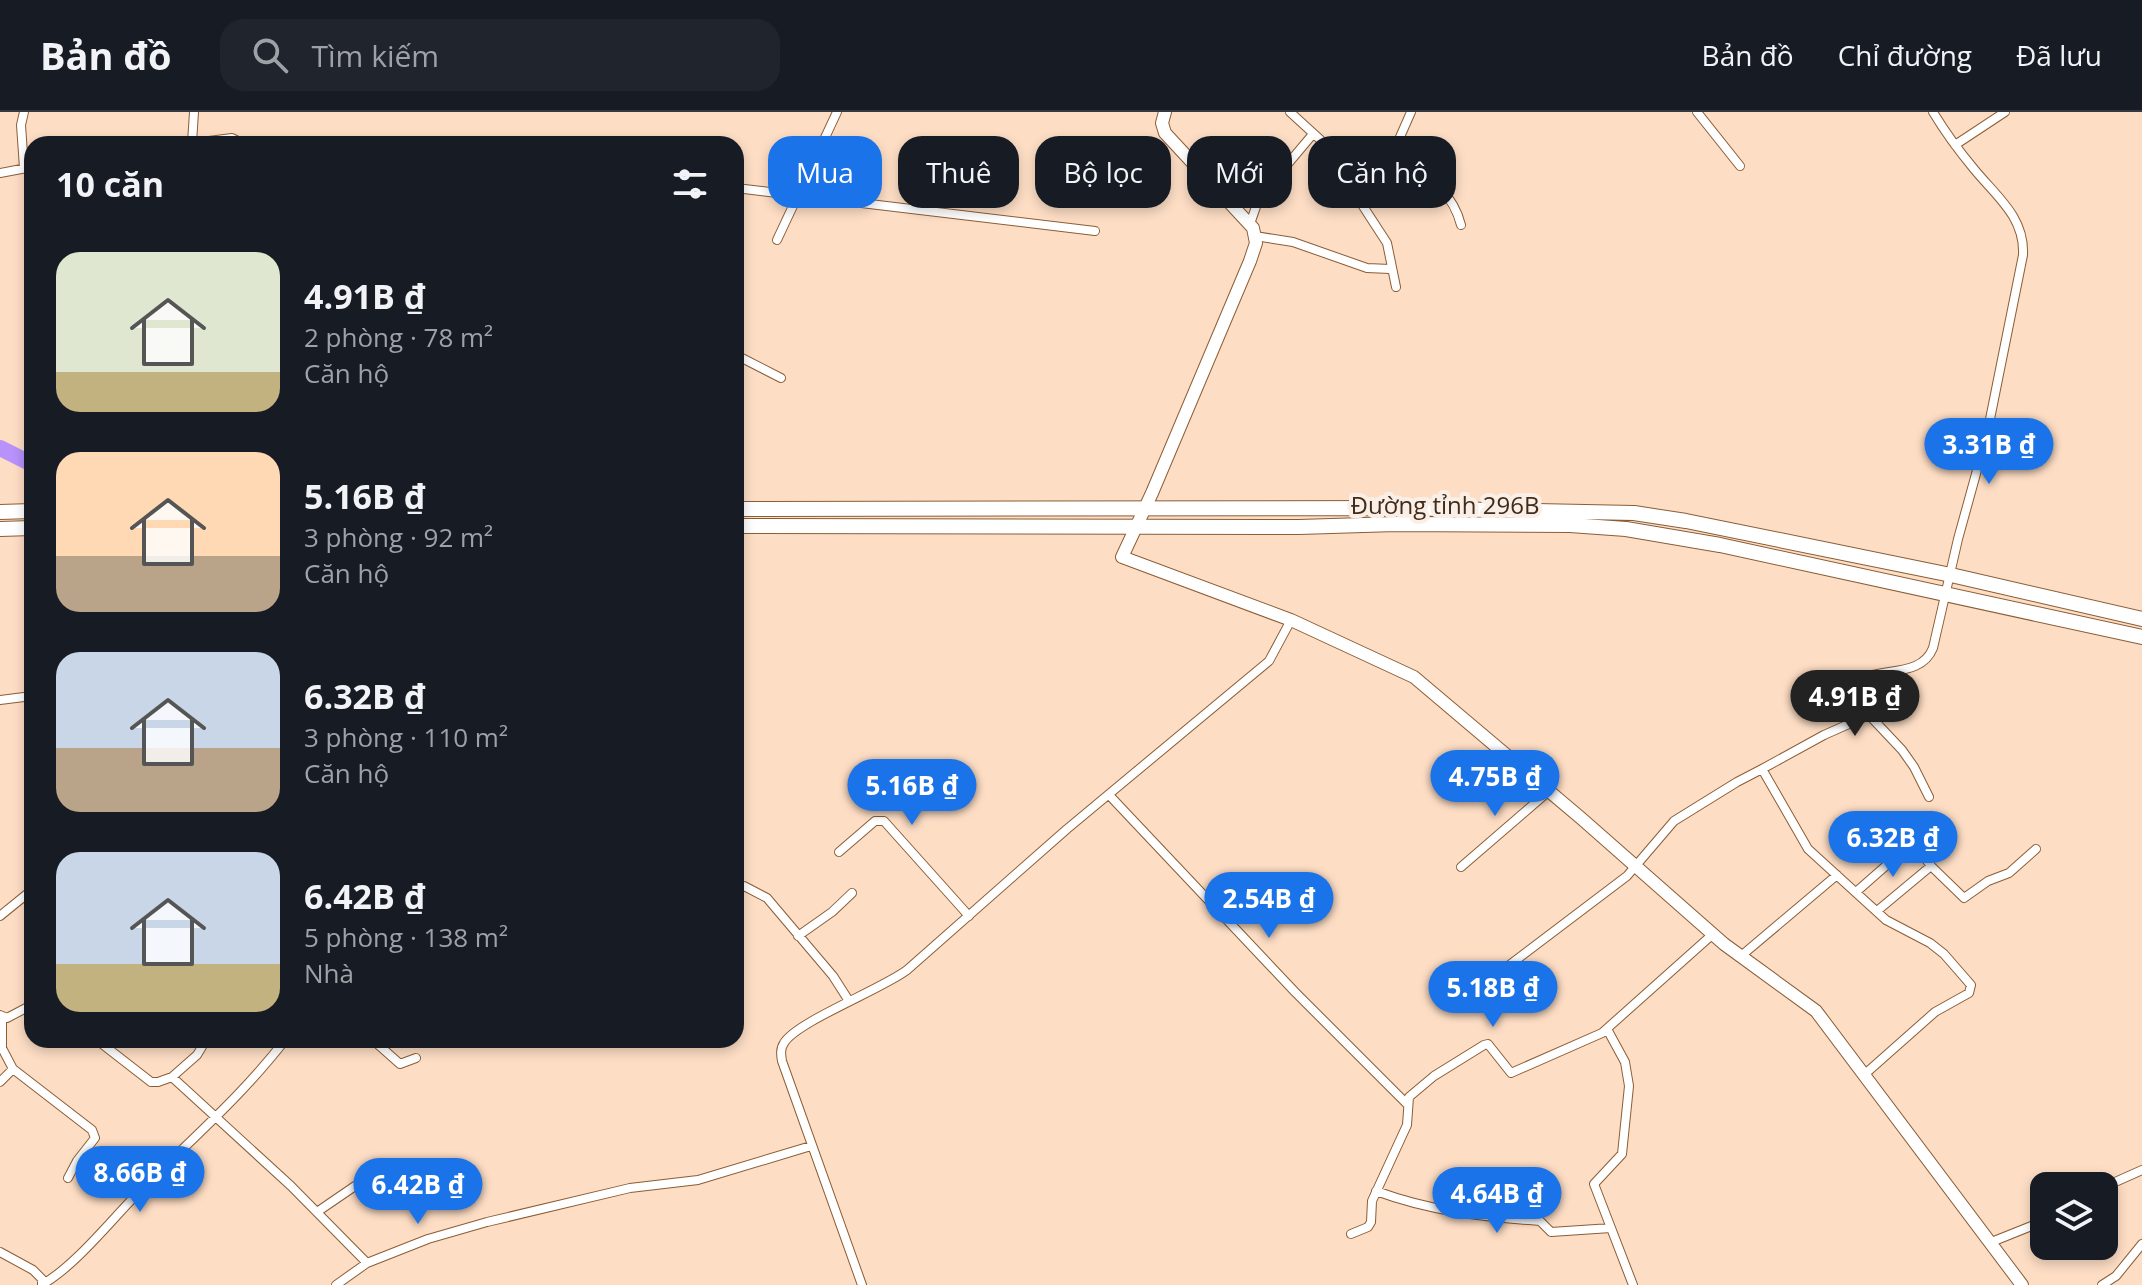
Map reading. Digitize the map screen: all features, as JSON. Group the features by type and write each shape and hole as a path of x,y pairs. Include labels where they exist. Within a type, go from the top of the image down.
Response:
{"main road":[{"name":"Đường tỉnh 296B","path":"744,509 1415,508 1634,513 1951,575 2142,619"},
{"path":"0,512 24,511"},
{"name":"Đường tỉnh 296B","path":"744,526 1396,524 1570,525 1626,529 1720,545 2142,637"},
{"path":"0,529 24,528"}],"street":[{"path":"24,112 21,125 24,143"},
{"path":"192,136 194,112"},
{"path":"825,136 837,112"},
{"path":"1165,112 1162,123 1165,133 1253,230 1367,268 1390,269"},
{"path":"1290,112 1315,136"},
{"path":"1400,136 1411,112"},
{"path":"1697,112 1740,166"},
{"path":"1929,797 1902,750 1869,715 1870,704 1863,678 1903,670 1930,656 1987,434 2023,255 2017,222 1955,145 1933,112"},
{"path":"1955,145 2005,112"},
{"path":"1313,134 1259,198 1250,261 1122,557 1291,620 1414,677 1713,934 1816,1011 2022,1285"},
{"path":"0,173 24,169"},
{"path":"744,189 768,192"},
{"path":"882,205 1095,231"},
{"path":"777,240 791,208"},
{"path":"1364,208 1387,243 1396,287"},
{"path":"1455,208 1461,225"},
{"path":"744,359 781,378"},
{"path":"862,1285 782,1061 782,1045 789,1037 849,1001 892,981 1067,829 1269,661 1291,620"},
{"path":"0,700 24,697"},
{"path":"1487,982 1606,893 1637,866 1674,821 1737,782 1824,735 1869,715"},
{"path":"1762,769 1808,849 1886,920 1930,943 1944,954 1964,975 1971,990 1963,998 1935,1012 1865,1074"},
{"path":"1461,867 1549,791"},
{"path":"1110,796 1295,992 1407,1104"},
{"path":"839,852 875,821 884,821 969,916"},
{"path":"1856,892 1913,842 1931,866 1964,898 1988,881 2009,873 2036,849"},
{"path":"1877,911 1931,866"},
{"path":"1741,956 1837,875"},
{"path":"744,886 767,898 833,976 849,1001"},
{"path":"798,936 832,912 852,893"},
{"path":"0,916 24,896"},
{"path":"1351,1234 1368,1227 1371,1222 1372,1201 1407,1125 1409,1097 1434,1076 1488,1044 1511,1073 1592,1039 1713,934"},
{"path":"24,1010 7,1018 1,1015 2,1048 13,1069 92,1130 95,1138 68,1178"},
{"path":"1607,1029 1625,1062 1629,1086 1622,1154 1594,1184 1633,1285"},
{"path":"107,1048 151,1082 172,1077 201,1048"},
{"path":"42,1285 73,1259 216,1115 241,1094 278,1048"},
{"path":"382,1048 400,1064 416,1058"},
{"path":"0,1082 13,1069"},
{"path":"172,1077 216,1115 367,1263"},
{"path":"336,1285 367,1263 428,1239 630,1188 698,1180 811,1146"},
{"path":"2118,1181 2142,1170"},
{"path":"317,1212 355,1186"},
{"path":"1376,1191 1449,1212 1540,1221 1551,1232 1611,1228"},
{"path":"1989,1243 2030,1227"},
{"path":"2102,1285 2116,1276 2142,1244"},
{"path":"0,1252 33,1270 42,1279 42,1285"}],"waterway":[{"path":"0,448 24,460"}]}
